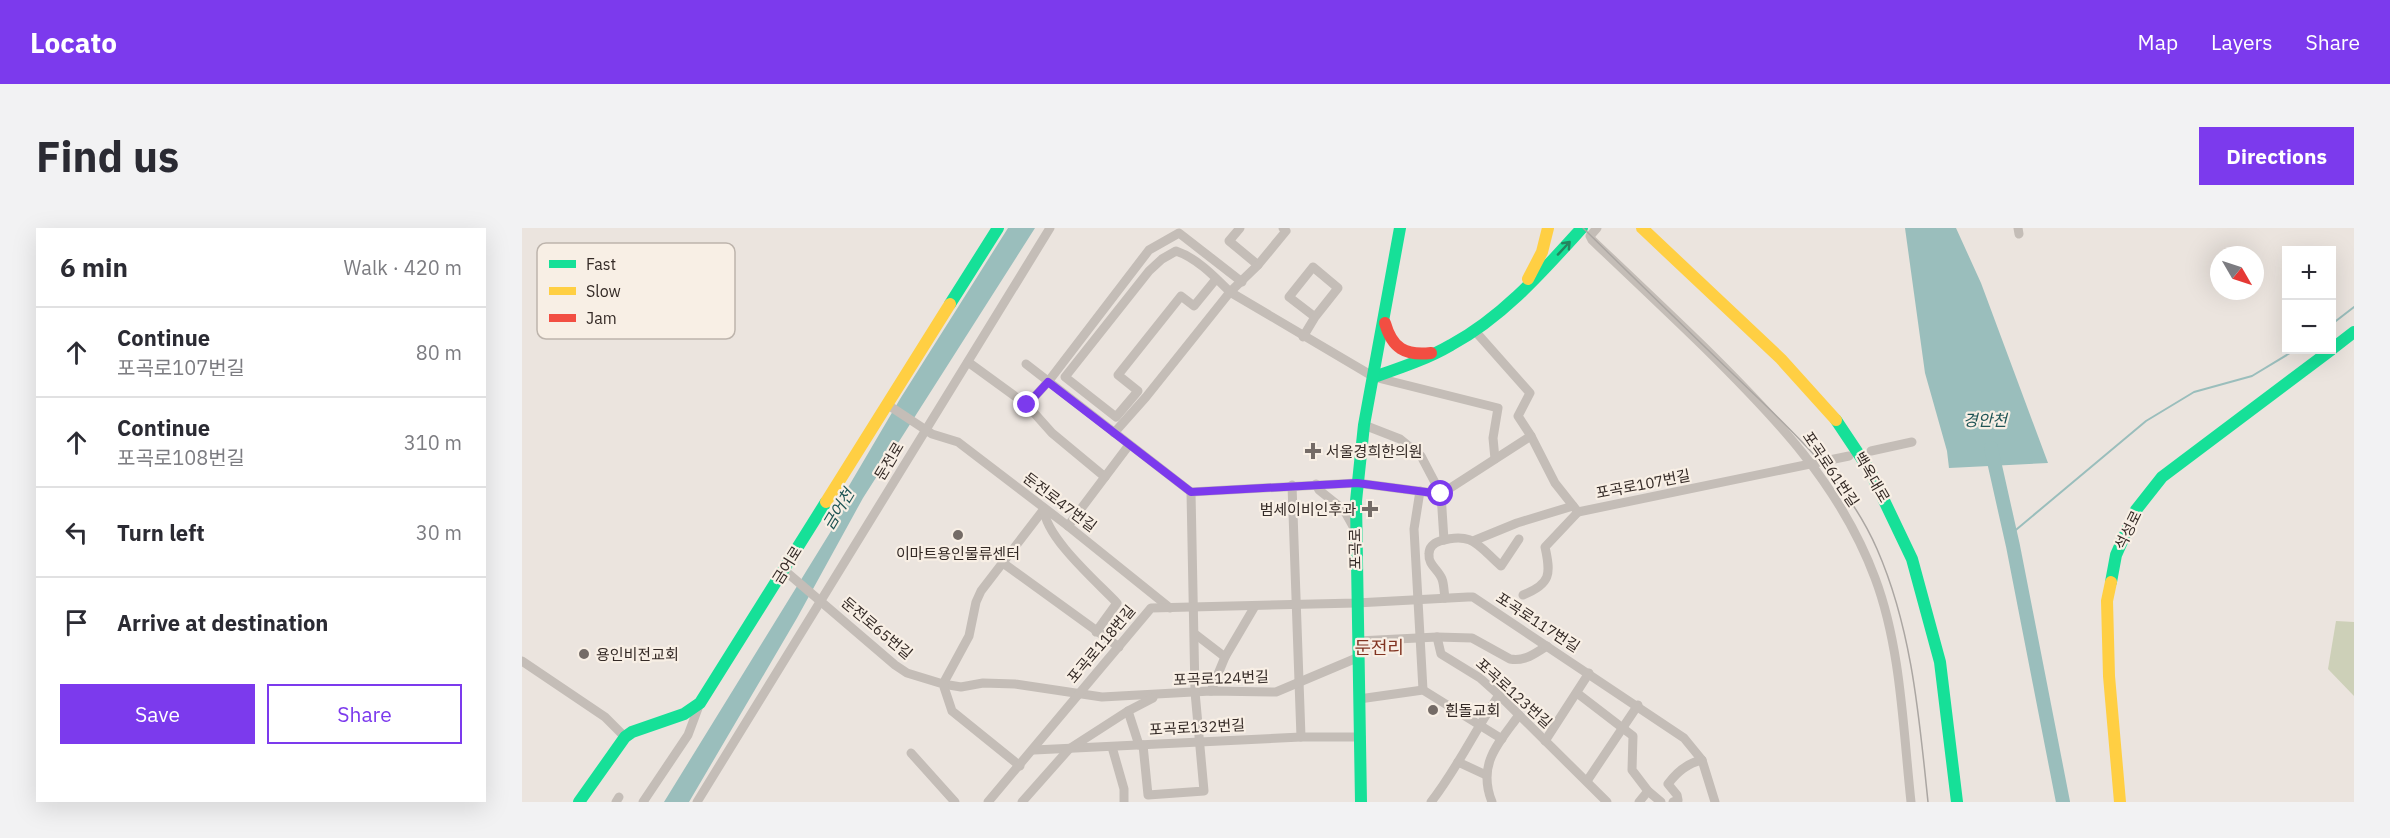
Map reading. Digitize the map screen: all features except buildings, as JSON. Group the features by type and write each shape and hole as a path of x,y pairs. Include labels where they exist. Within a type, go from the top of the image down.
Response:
{"street":[{"name":"금어로","path":"625,737 632,732 684,714 700,703 786,573 998,228"},
{"name":"둔전로","path":"697,802 819,599 1050,228"},
{"path":"1240,228 1229,241 1258,265"},
{"path":"1114,433 1146,397 1230,292 1258,265 1286,231 1283,228"},
{"name":"포곡로","path":"1361,802 1354,528 1357,483 1364,425 1400,228"},
{"path":"1516,298 1533,272 1542,252 1548,228"},
{"path":"1374,377 1441,351 1475,330 1516,298 1582,228"},
{"name":"포곡로61번길","path":"1597,228 1590,236 1592,240 1751,393 1798,445 1843,510 1875,577 1882,601 1894,657 1911,802"},
{"name":"백옥대로","path":"1642,228 1781,359 1809,389 1834,418 1875,481 1912,559 1932,628 1940,662 1957,802"},
{"path":"1027,405 1048,382 1149,250 1179,233 1242,282"},
{"path":"1216,279 1194,306 1181,296 1118,375 1138,392 1116,417 1065,377 1149,271 1162,259 1176,251 1186,255 1216,279 1230,292 1374,377 1498,408 1493,438 1495,459"},
{"path":"1303,337 1315,317 1338,288 1313,267 1288,297 1315,317"},
{"path":"1383,318 1388,338 1406,353 1441,351"},
{"path":"1475,330 1530,393 1518,416 1531,436 1548,471 1575,509 1545,547 1549,575 1537,590 1523,595"},
{"name":"석성로","path":"2336,345 2354,332"},
{"name":"석성로","path":"2120,802 2109,676 2107,601 2116,555 2136,510 2162,477 2324,354"},
{"path":"968,362 1027,405 1052,433 1105,477"},
{"path":"1026,364 1191,492 1357,483 1441,494 1531,436"},
{"name":"둔전로47번길","path":"888,405 932,434 958,442 1170,608"},
{"path":"1364,425 1400,439 1425,462 1441,494 1444,540"},
{"path":"1871,451 1912,442"},
{"path":"1068,526 1129,445"},
{"name":"포곡로107번길","path":"1473,541 1517,523 1575,509 1813,465 1849,456"},
{"path":"1316,484 1319,490 1344,510 1354,528"},
{"path":"1292,485 1301,737"},
{"path":"1420,491 1414,529 1423,690"},
{"path":"1128,711 1141,745 1148,795 1204,791 1195,692 1191,492"},
{"path":"1020,766 952,711 943,684 969,636 976,602 981,591 1044,509"},
{"path":"1044,509 1045,520 1065,550 1118,603 1096,632"},
{"path":"1445,597 1442,579 1428,557 1429,550 1434,543 1461,536 1473,541 1501,566 1519,539"},
{"path":"1003,563 1119,647"},
{"name":"둔전로65번길","path":"786,573 907,673 961,687 983,683 1015,684 1078,694"},
{"name":"포곡로117번길","path":"1356,603 1473,597 1638,705 1684,738 1702,760"},
{"name":"포곡로118번길","path":"988,802 1151,608 1356,603"},
{"path":"1211,691 1225,657 1255,606"},
{"path":"1195,634 1225,657"},
{"path":"1358,641 1420,637 1472,638 1510,659 1517,660 1529,657 1547,645"},
{"name":"포곡로123번길","path":"1437,637 1441,654 1480,678 1607,802"},
{"name":"포곡로124번길","path":"1078,694 1102,697 1211,691 1276,692 1359,657"},
{"path":"522,661 606,717 625,737 579,802"},
{"path":"1545,741 1589,673"},
{"path":"1359,699 1423,690 1502,739"},
{"path":"1577,693 1633,736 1632,770 1648,791 1661,802"},
{"path":"1022,802 1069,748 1128,711 1161,695"},
{"path":"1431,802 1499,695"},
{"path":"643,802 688,735 700,703"},
{"path":"1587,781 1638,705"},
{"path":"1492,802 1486,775 1488,763 1519,715"},
{"name":"포곡로132번길","path":"1034,750 1301,737 1361,737"},
{"path":"1112,747 1124,789 1124,802"},
{"path":"910,753 955,802"},
{"path":"1673,802 1678,800 1677,795 1668,784 1688,765 1702,760 1714,802"},
{"path":"1458,762 1486,775"},
{"path":"1640,802 1648,791"}],"green space":[{"path":"2336,621 2354,622 2354,696 2328,669"}],"water":[{"name":"금어천","path":"1008,228 1035,228 863,498 797,618 689,802 664,802 831,531 833,513 900,399"},
{"name":"경안천","path":"1905,228 1956,228 1981,283 2048,463 1949,468 1947,451 1925,373"}],"waterway":[{"path":"2336,321 2354,307"},
{"path":"2011,534 2146,421 2194,392 2252,376 2288,354"},
{"name":"경안천","path":"1991,448 2013,546 2063,802"}],"tram line":[{"path":"1583,228 1795,434 1832,476 1864,523 1889,579 1906,642 1917,705 1928,802"}],"traffic: fast":[{"path":"950,304 998,228"},
{"path":"1361,802 1356,501 1364,425 1400,228"},
{"path":"1374,377 1432,355 1470,334 1521,292 1582,228"},
{"path":"2336,346 2354,332"},
{"path":"2111,582 2116,555 2136,510 2162,477 2326,354"},
{"path":"1836,420 1870,471 1912,559 1940,662 1957,802"},
{"path":"579,802 625,737 632,732 684,714 700,703 826,502"}],"traffic: slow":[{"path":"1528,279 1542,252 1548,228"},
{"path":"1642,228 1781,359 1836,420"},
{"path":"826,502 950,304"},
{"path":"2111,582 2107,601 2109,676 2120,802"}],"traffic: jam":[{"path":"1385,323 1391,339 1401,348 1414,353 1431,353"}],"place":[{"name":"서울경희한의원","path":"1313,451"},
{"name":"범세이비인후과","path":"1370,509"},
{"name":"이마트용인물류센터","path":"958,535"},
{"name":"용인비전교회","path":"584,654"},
{"name":"흰돌교회","path":"1433,710"}],"district":[{"name":"둔전리","path":"1379,647"}],"route":[{"path":"1027,405 1048,382 1191,492 1357,483 1441,494"}]}
